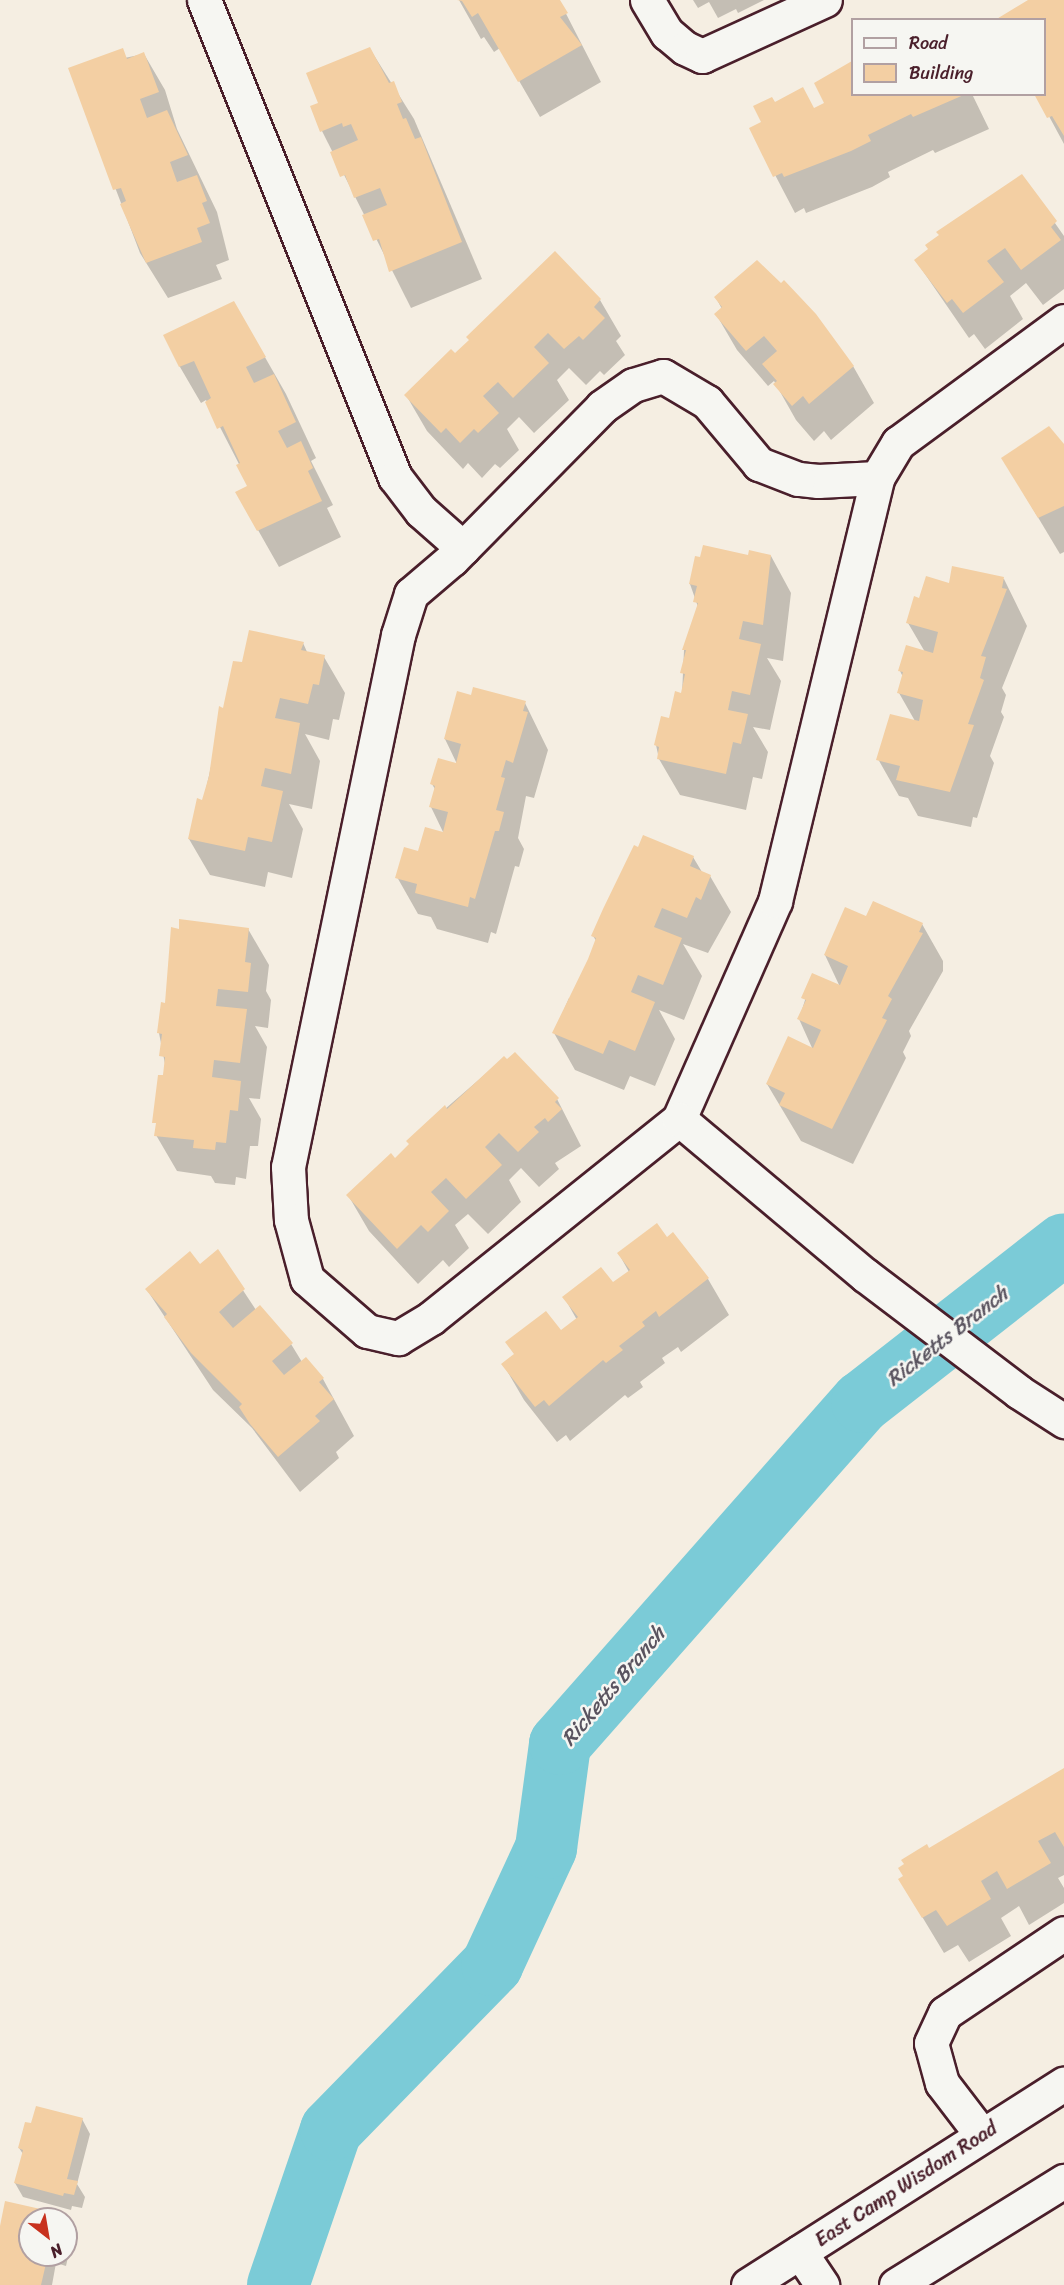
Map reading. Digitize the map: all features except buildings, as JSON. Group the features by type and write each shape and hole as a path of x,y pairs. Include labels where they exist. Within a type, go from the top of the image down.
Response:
{"main road":[{"path":"204,0 394,477 421,511 463,548"},
{"path":"646,0 667,33 685,48 702,56 825,0"},
{"path":"877,478 818,481 798,479 759,465 707,402 663,376 633,385 602,407 463,548 411,594 398,634 288,1167 291,1220 307,1279 367,1331 398,1338 431,1318 679,1119 775,902 877,478 898,443 1064,321"},
{"path":"679,1119 865,1275 1019,1392 1064,1421"},
{"path":"981,2134 942,2083 931,2043 945,2013 1064,1933"},
{"name":"East Camp Wisdom Road","path":"748,2285 981,2134 1064,2084"},
{"path":"896,2285 1064,2181"},
{"path":"800,2252 822,2285"}],"waterway":[{"name":"Ricketts Branch","path":"278,2285 331,2130 492,1965 546,1848 560,1744 862,1402 1064,1244"}]}
